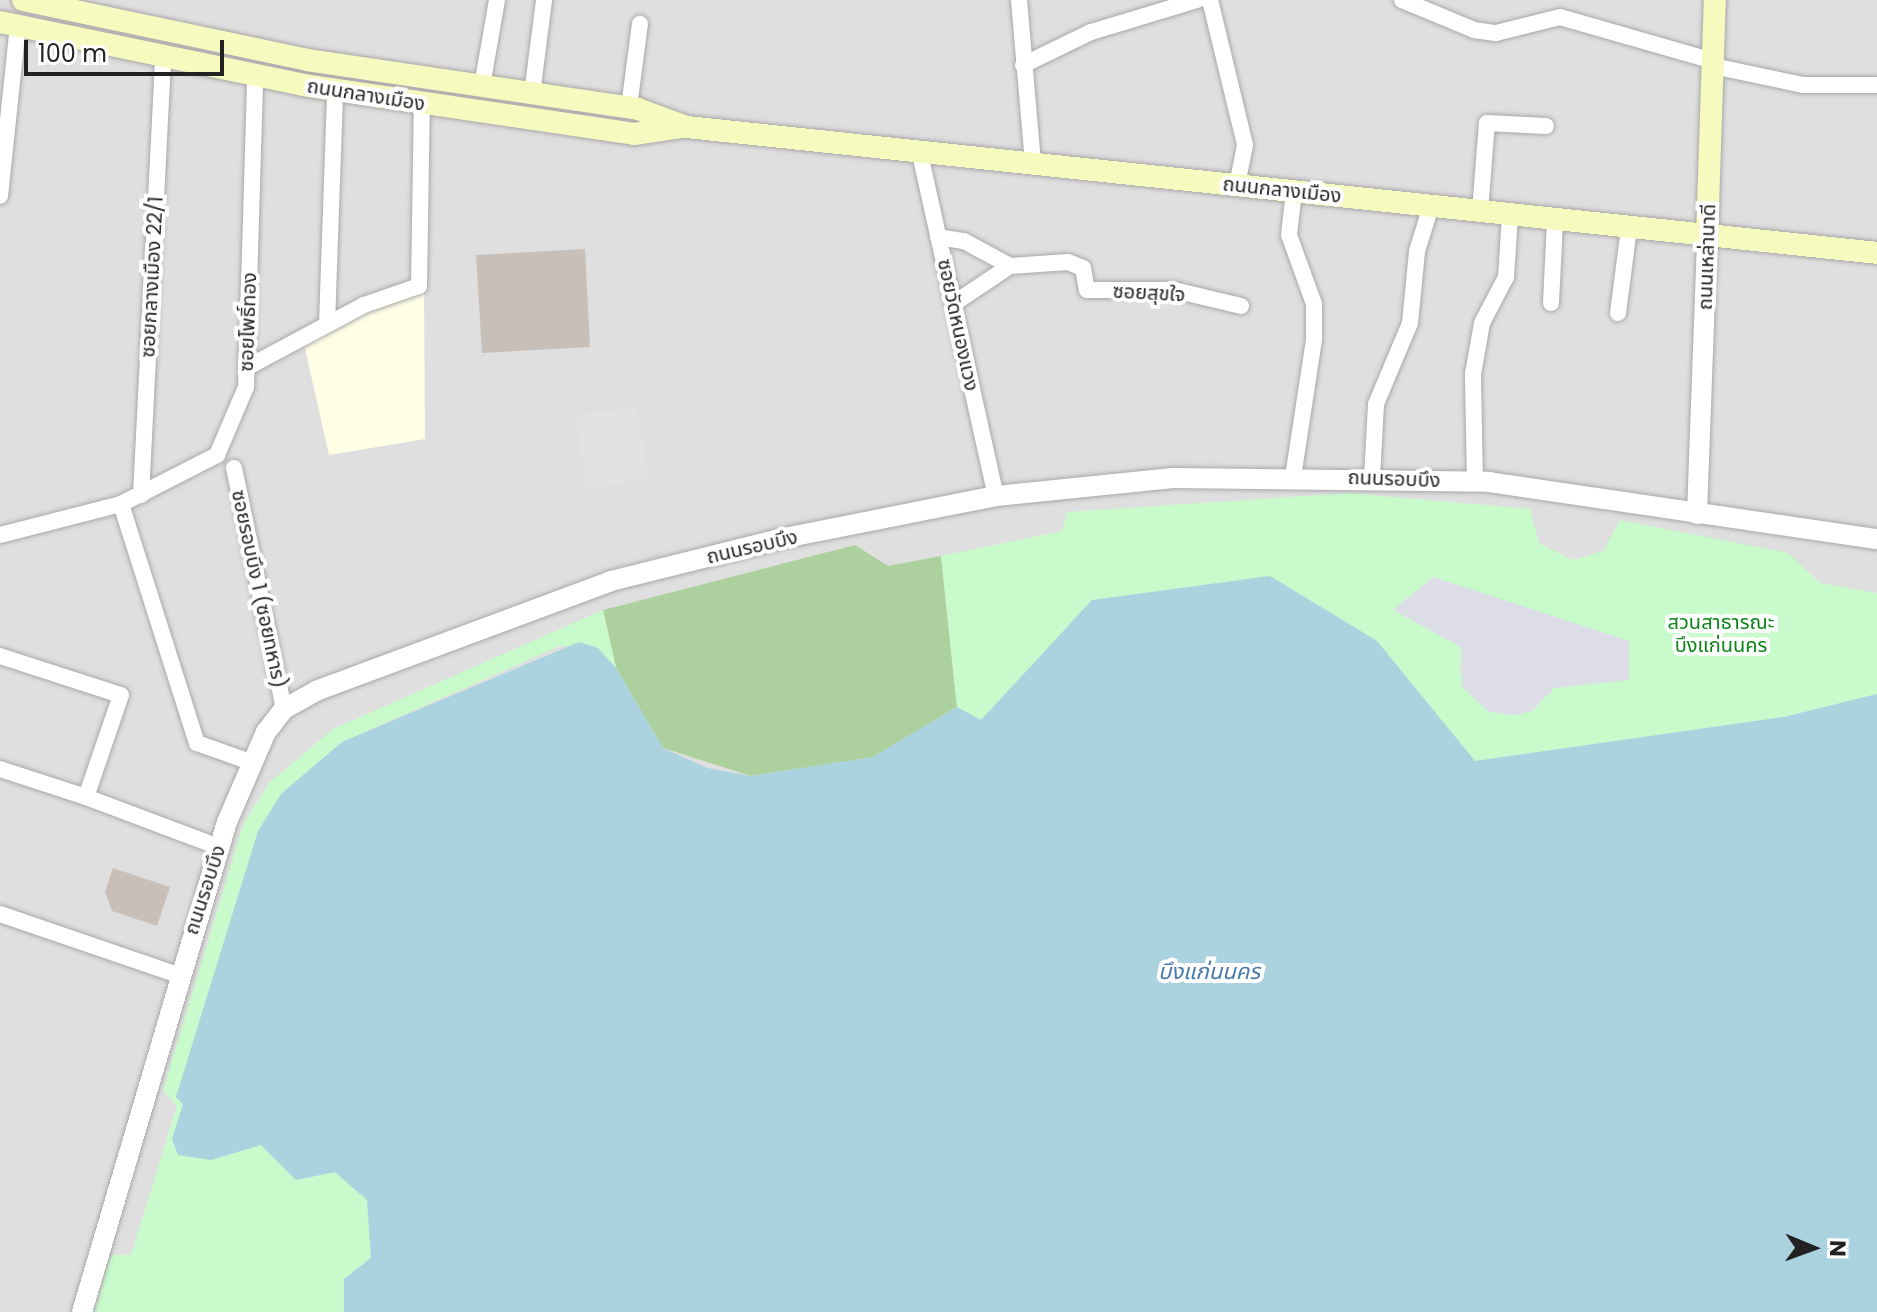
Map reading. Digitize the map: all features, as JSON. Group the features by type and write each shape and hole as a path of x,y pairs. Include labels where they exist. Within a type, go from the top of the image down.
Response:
{"main road":[{"name":"ถนนกลางเมือง","path":"23,0 76,6 482,86 629,107 687,127 1877,253"},
{"name":"ถนนเหล่านาดี","path":"1707,236 1715,0"},
{"name":"ถนนกลางเมือง","path":"9,24 163,58 335,90 634,134 687,127"}],"street":[{"path":"482,86 497,0"},
{"path":"529,119 544,0"},
{"path":"1019,0 1033,162"},
{"path":"1023,65 1091,32 1197,0"},
{"path":"1210,0 1245,145 1237,185"},
{"path":"1402,0 1474,30 1496,33 1560,17 1713,64 1803,85 1876,87"},
{"path":"0,196 9,24"},
{"path":"629,107 640,24"},
{"name":"ซอยกลางเมือง 22/1","path":"141,495 163,58"},
{"name":"ซอยโพธิ์ทอง","path":"0,535 121,504 217,455 246,368 255,76"},
{"path":"327,324 335,90"},
{"path":"246,368 327,324 419,286 422,103"},
{"path":"1480,211 1487,123 1546,126"},
{"name":"ซอยวัดหนองแวง","path":"920,154 996,496"},
{"path":"1293,477 1314,339 1314,304 1289,235 1294,191"},
{"path":"1372,478 1376,404 1410,323 1417,251 1431,206"},
{"path":"1475,482 1473,374 1482,323 1506,277 1510,215"},
{"path":"1551,303 1555,220"},
{"path":"1618,313 1629,228"},
{"name":"ถนนเหล่านาดี","path":"1697,514 1707,236"},
{"path":"938,237 964,241 1010,266 953,304"},
{"name":"ซอยสุขใจ","path":"1010,266 1068,262 1083,268 1087,290 1174,290 1241,306"},
{"name":"ซอยรอบบึง 1 (ซอยทหาร)","path":"234,468 284,709"},
{"name":"ถนนรอบบึง","path":"82,1312 178,975 219,847 250,762 284,709 611,581 996,496 1173,478 1372,478 1475,482 1877,539"},
{"path":"121,504 197,743 250,762"},
{"path":"0,656 121,695 86,797"},
{"path":"0,769 86,797 219,847"},
{"path":"0,914 178,975"}],"shaded area":[{"path":"0,0 1877,0 1877,1312 0,1312"},
{"path":"424,290 425,439 329,455 304,344 364,310"},
{"path":"636,406 648,477 587,491 575,416"},
{"path":"1433,577 1629,641 1629,680 1553,688 1532,711 1515,715 1489,712 1462,687 1461,647 1393,610"}],"green space":[{"name":"สวนสาธารณะ บึงแก่นนคร","path":"1349,493 1530,509 1539,543 1573,560 1603,551 1620,520 1788,553 1820,583 1877,593 1877,694 1784,717 1474,761 1377,641 1270,576 1092,600 981,720 957,707 941,556 1062,531 1067,512","holes":["1532,612 1628,641 1629,679 1553,688 1550,695 1460,674 1462,647"]},
{"path":"855,545 888,566 941,556 957,707 873,757 751,776 663,748 616,668 603,610"},
{"path":"603,610 616,668 598,648 560,646 342,742 281,794 258,831 176,1097 183,1104 177,1153 211,1160 261,1145 296,1180 335,1172 367,1200 371,1258 344,1279 344,1312 94,1312 111,1255 131,1255 177,1106 163,1090 243,825 269,783 333,729"}],"water":[{"name":"บึงแก่นนคร","path":"1270,576 1377,641 1475,761 1784,717 1877,694 1877,1312 344,1312 344,1279 371,1258 367,1200 335,1172 296,1180 261,1145 211,1160 178,1155 172,1139 183,1104 176,1097 258,831 281,794 342,742 579,642 598,648 616,668 663,748 707,768 751,776 873,757 957,707 981,720 1092,600"}],"building":[{"path":"585,249 590,347 482,353 476,255"},
{"path":"113,868 170,887 157,926 112,911 105,892"}]}
